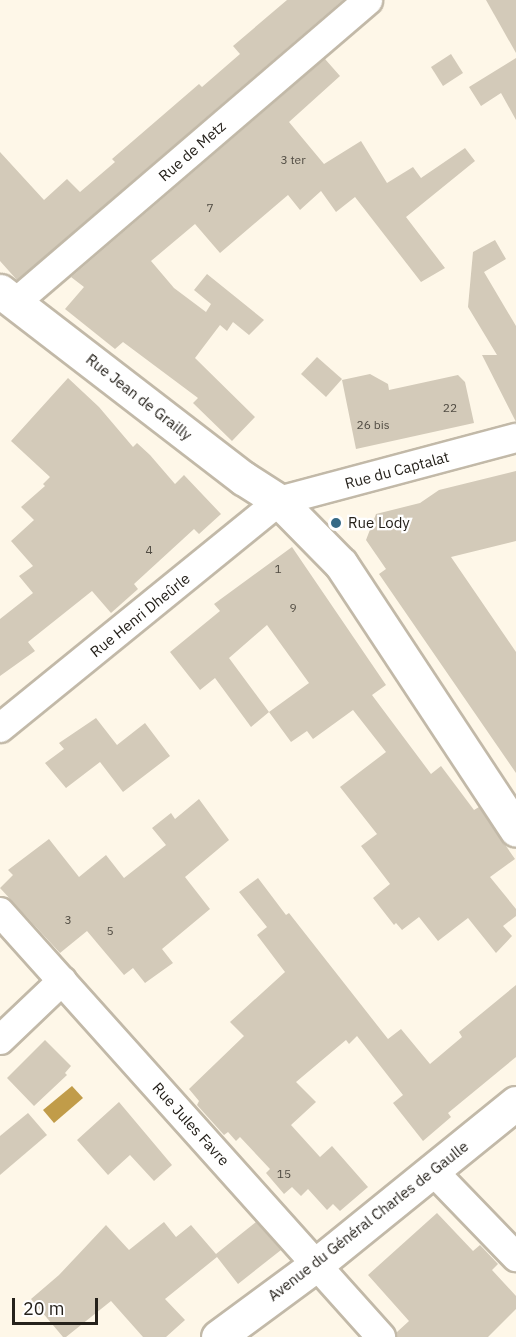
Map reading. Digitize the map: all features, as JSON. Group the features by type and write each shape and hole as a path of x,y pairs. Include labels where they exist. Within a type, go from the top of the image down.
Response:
{"street":[{"name":"Rue de Metz","path":"8,297 368,0"},
{"name":"Rue Jean de Grailly","path":"8,297 243,478 279,501"},
{"name":"Rue du Captalat","path":"279,501 516,438"},
{"name":"Rue Henri Dheûrle","path":"0,728 279,501"},
{"path":"279,501 341,564 516,829"},
{"name":"Rue Jules Favre","path":"0,912 381,1337"},
{"path":"0,1040 62,981"},
{"name":"Avenue du Général Charles de Gaulle","path":"218,1337 317,1264 516,1103"},
{"path":"433,1171 516,1257"}],"shaded area":[{"path":"72,1086 83,1098 54,1123 43,1110"}],"building":[{"path":"287,0 343,0 17,280 0,261 0,152 44,200 67,179 80,192 115,162 112,159 199,84 202,87 240,54 233,46"},
{"path":"486,0 516,0 516,53"},
{"path":"451,54 463,73 443,86 431,67"},
{"path":"516,58 516,120 501,93 481,106 469,87"},
{"path":"325,59 340,76 289,122 324,164 361,141 387,183 413,167 421,178 465,148 475,161 406,217 445,268 421,282 355,197 336,212 321,191 300,210 288,195 220,253 195,224 151,261 174,288 206,312 211,304 194,290 207,274 264,320 249,335 233,322 227,331 220,325 195,358 255,417 232,441 193,403 198,398 123,342 115,349 65,309 84,287 71,277"},
{"path":"495,240 506,259 484,272 516,326 516,422 482,355 497,355 468,307 473,252"},
{"path":"317,357 342,379 326,397 301,374"},
{"path":"370,374 388,384 389,390 458,375 465,382 474,423 356,449 342,380"},
{"path":"68,378 99,407 133,447 137,443 175,484 184,475 221,514 199,534 194,529 134,584 138,589 111,613 92,591 28,642 35,651 0,676 0,619 33,593 19,576 33,566 11,541 34,520 21,507 45,486 43,484 50,477 11,441"},
{"path":"516,471 516,541 451,557 516,652 516,773 379,574 386,569 366,540 376,514 420,503 439,490"},
{"path":"292,547 386,685 372,695 431,774 441,766 474,810 479,807 515,859 490,877 516,909 516,916 503,926 512,936 496,953 468,918 438,941 419,917 402,930 396,923 394,925 373,898 390,884 361,846 377,834 340,787 386,752 353,710 313,739 307,731 291,742 269,712 251,727 215,678 200,690 170,652 220,611 214,604","holes":["267,625 309,683 269,712 229,658"]},
{"path":"96,718 117,745 145,723 170,756 123,792 100,762 66,788 45,763 64,749 59,743"},
{"path":"199,799 229,840 185,877 210,909 162,949 173,963 145,983 133,968 124,975 87,931 60,953 0,888 13,875 8,870 49,839 79,877 106,855 124,878 166,845 152,828 171,813 175,819"},
{"path":"258,878 286,915 289,913 388,1039 401,1029 430,1064 462,1037 459,1032 516,985 516,1057 448,1113 451,1117 423,1141 393,1103 403,1095 357,1036 349,1044 346,1040 296,1082 316,1102 291,1125 320,1157 332,1146 368,1187 340,1211 333,1204 327,1210 308,1189 301,1196 292,1187 284,1194 266,1173 270,1169 240,1137 236,1141 228,1132 224,1135 197,1105 199,1101 189,1089 244,1036 230,1022 285,972 257,935 267,927 239,892"},
{"path":"45,1040 71,1066 65,1073 67,1075 34,1106 7,1078"},
{"path":"119,1102 172,1165 154,1181 130,1155 108,1175 77,1140"},
{"path":"28,1113 47,1135 0,1175 0,1136"},
{"path":"437,1213 473,1251 480,1245 498,1264 492,1270 516,1296 516,1309 488,1337 397,1337 397,1332 409,1321 368,1275"},
{"path":"164,1222 176,1237 191,1225 216,1254 256,1222 281,1250 238,1284 217,1257 165,1299 185,1320 166,1337 143,1337 111,1301 63,1337 31,1299 59,1275 106,1225 129,1250"}],"place":[{"name":"Rue Lody","path":"336,523"}]}
